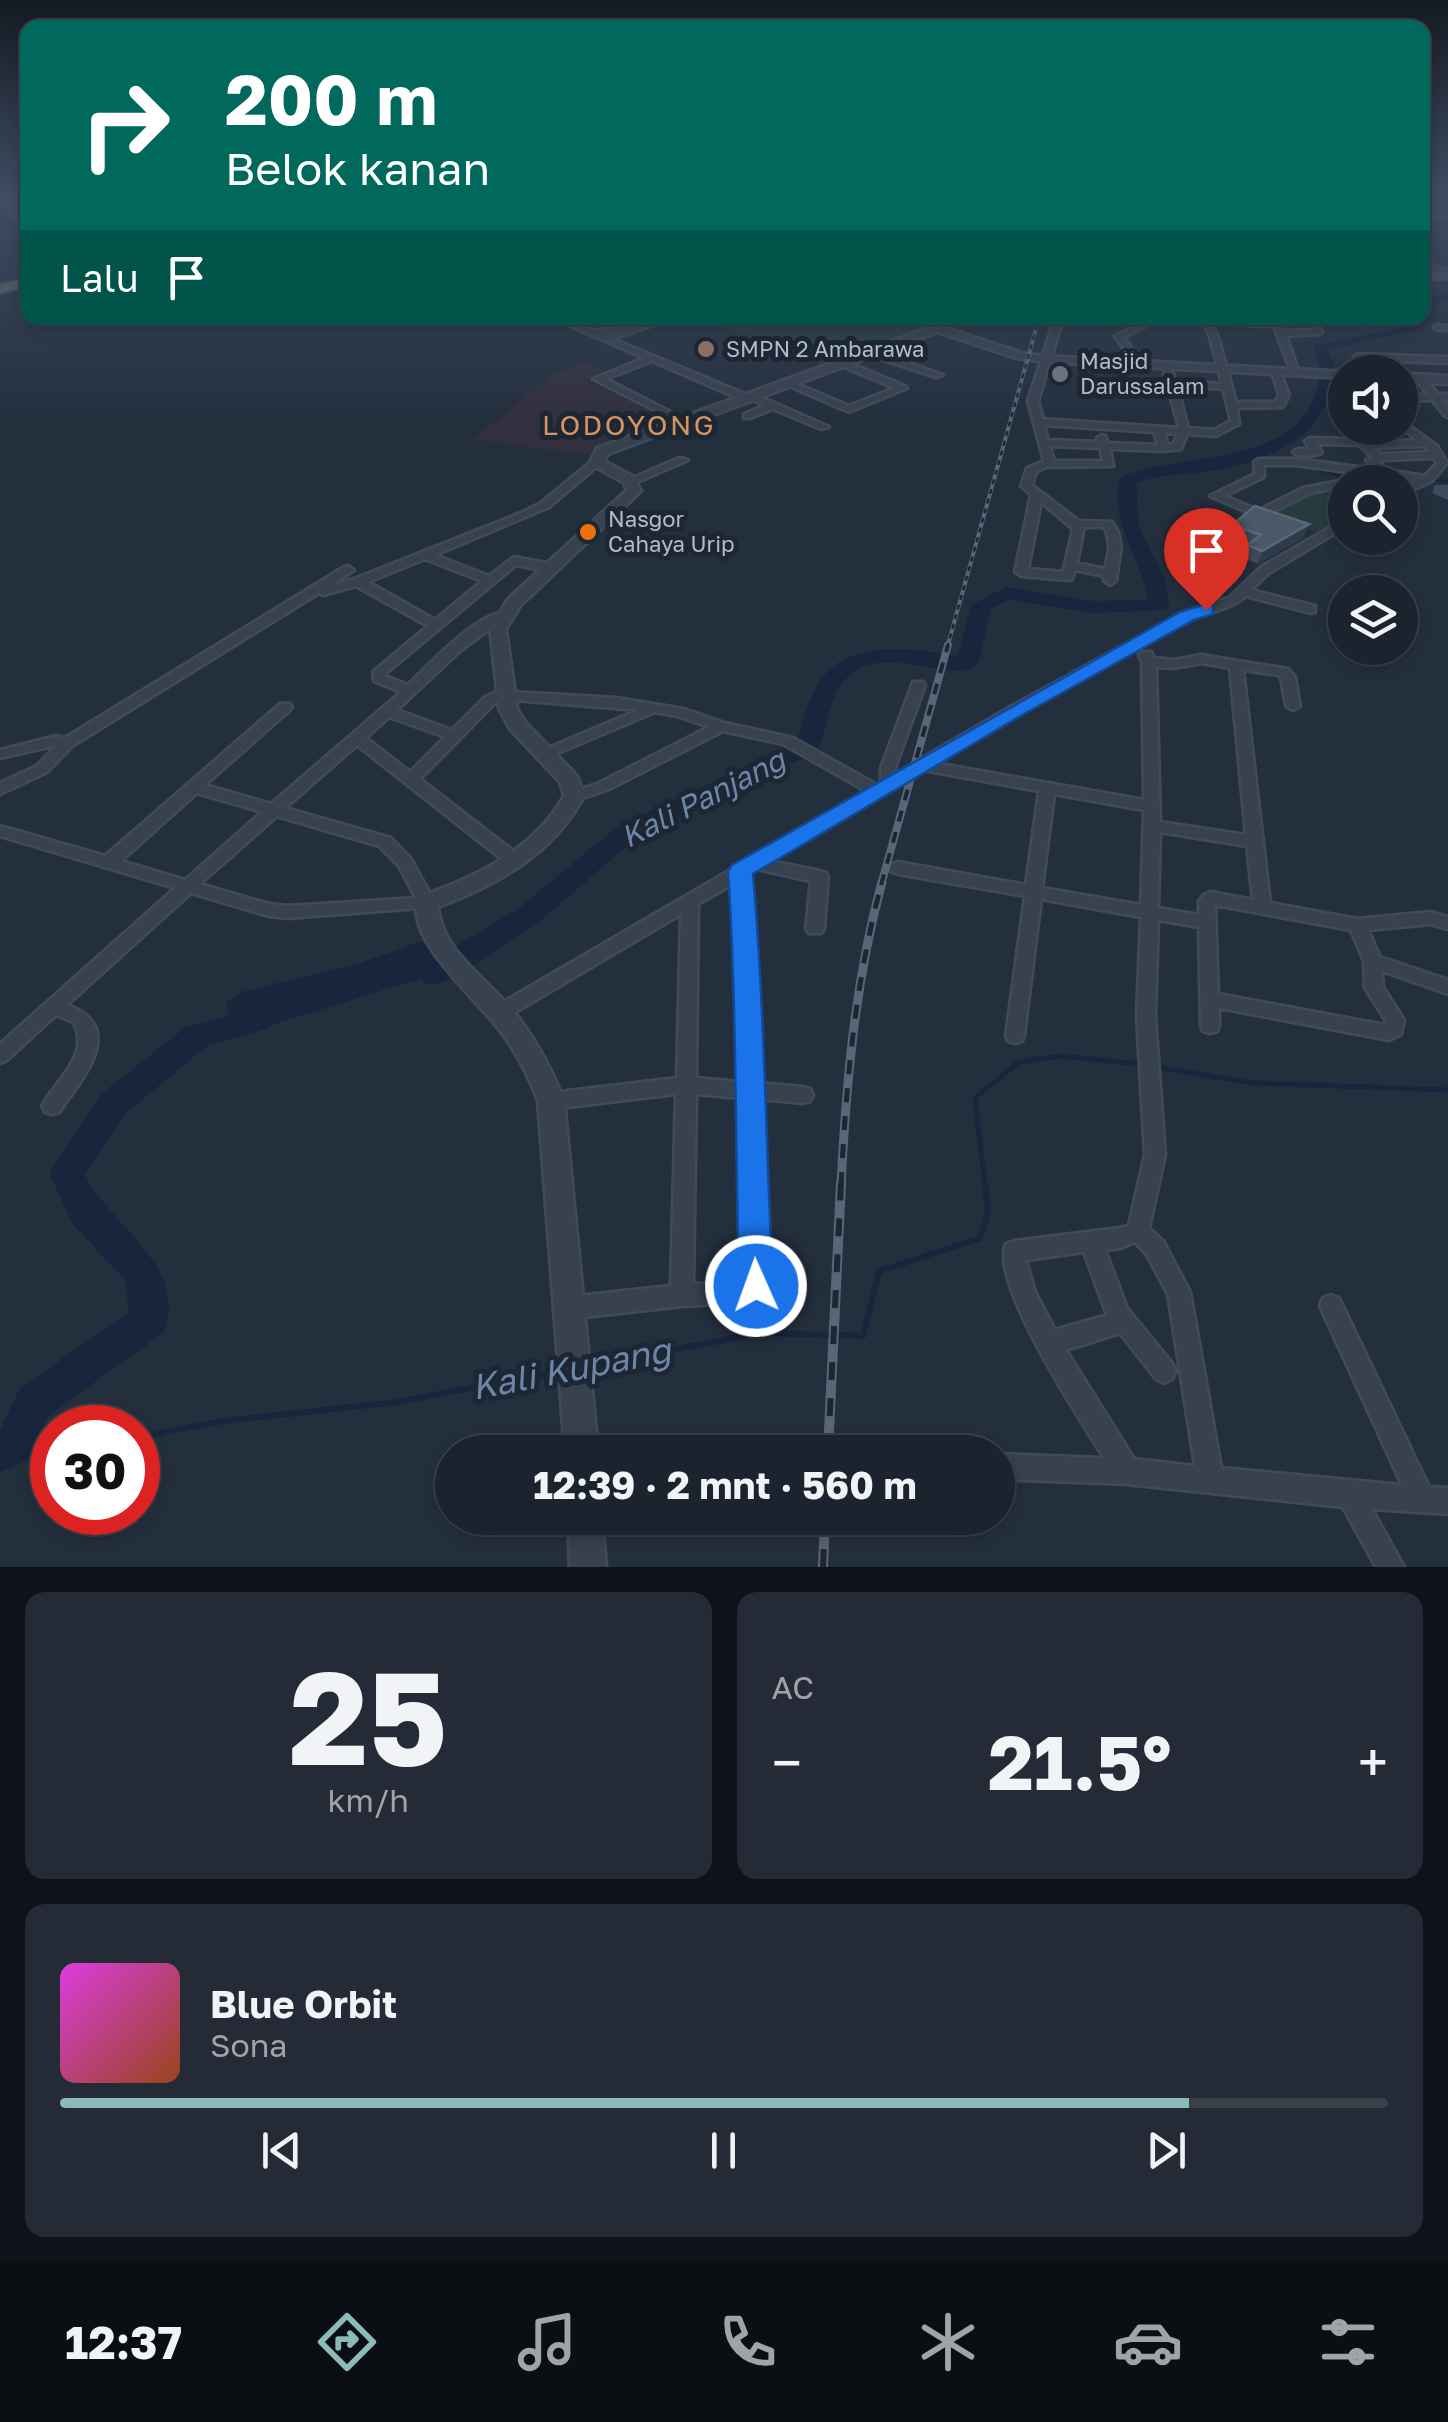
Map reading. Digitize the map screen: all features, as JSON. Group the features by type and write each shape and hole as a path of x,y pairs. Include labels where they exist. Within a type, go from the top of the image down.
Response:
{"street":[{"path":"573,325 824,427"},
{"path":"594,334 628,325"},
{"path":"604,339 644,325"},
{"path":"319,592 353,576 424,555 544,505 601,455 681,420 944,325"},
{"path":"1047,464 1033,403 1036,359 1055,325"},
{"path":"1139,364 1119,336 1142,325"},
{"path":"1038,422 1220,432 1236,422 1208,325"},
{"path":"1277,325 1318,332 1315,325"},
{"path":"1277,325 1300,373"},
{"path":"935,328 1036,359 1328,374"},
{"path":"1363,346 1367,355"},
{"path":"868,352 939,375"},
{"path":"650,359 598,379 681,420"},
{"path":"1418,359 1448,360"},
{"path":"786,382 849,408 902,388 840,362"},
{"path":"1044,443 1177,447 1184,430 1167,366"},
{"path":"1232,406 1280,405 1284,395 1276,372"},
{"path":"1420,378 1448,380"},
{"path":"1420,378 1448,414"},
{"path":"1170,382 1228,386"},
{"path":"1418,398 1448,397"},
{"path":"748,416 773,406"},
{"path":"1072,566 1110,577 1118,548 1109,525 1076,524 1026,482 1031,470 1047,464 1108,465 1097,425"},
{"path":"1158,428 1164,448"},
{"path":"1325,466 1310,441 1328,442"},
{"path":"1364,445 1378,465"},
{"path":"1388,445 1437,449"},
{"path":"1353,465 1353,461 1437,449"},
{"path":"1431,479 1442,463 1437,449"},
{"path":"1298,452 1314,453"},
{"path":"0,1054 275,807 388,712 467,636 503,616 629,499 634,491 631,481 601,455"},
{"path":"631,481 684,460"},
{"path":"1275,520 1214,496 1260,475 1259,462 1328,467"},
{"path":"1259,515 1306,490 1328,484"},
{"path":"1037,494 1020,578 1068,576 1079,536 1076,524"},
{"path":"1306,530 1322,536"},
{"path":"500,1012 1140,642 1187,616 1234,600 1265,570 1328,532"},
{"path":"424,555 488,580"},
{"path":"411,691 378,675 488,580 518,560 552,568"},
{"path":"353,576 435,625"},
{"path":"0,789 42,770 67,743 353,576"},
{"path":"1286,602 1297,586"},
{"path":"1242,591 1311,609"},
{"path":"503,616 498,646 506,694 517,725 570,780 574,796"},
{"path":"1138,1232 1154,1169 1148,1052 1152,826 1149,662 1140,642"},
{"path":"1149,662 1174,664 1201,659 1283,672 1288,677 1294,706"},
{"path":"1236,664 1262,908"},
{"path":"882,788 918,684"},
{"path":"412,778 490,700 506,694 654,707 788,741 882,788"},
{"path":"108,863 285,707"},
{"path":"546,754 654,707"},
{"path":"388,712 455,736"},
{"path":"0,831 189,888 288,912 427,903 492,876 514,860 556,826 574,796 602,786 721,726"},
{"path":"356,737 514,860"},
{"path":"0,754 56,740 67,743"},
{"path":"924,766 1152,806"},
{"path":"197,788 275,807 385,842 405,862 427,903 428,924 456,963 500,1012 542,1073 551,1101 579,1435"},
{"path":"1015,1036 1047,788"},
{"path":"1152,826 1256,842"},
{"path":"748,867 820,878 815,929"},
{"path":"566,1308 754,1291 748,1089 748,867"},
{"path":"898,868 1205,922"},
{"path":"1210,1026 1205,922 1208,898 1357,925 1431,918 1448,923"},
{"path":"682,1295 690,902"},
{"path":"1208,1000 1388,1033 1396,1025 1374,988 1373,961 1357,925"},
{"path":"1373,961 1448,987"},
{"path":"52,1106 88,1052 90,1036 80,1017 53,1008"},
{"path":"551,1101 686,1085 803,1094"},
{"path":"1127,1471 1050,1342 1014,1272 1014,1251 1138,1232"},
{"path":"1138,1232 1155,1248 1179,1292 1210,1479"},
{"path":"1090,1242 1122,1317 1164,1371"},
{"path":"1331,1306 1421,1499"},
{"path":"1050,1342 1118,1326 1122,1317"},
{"path":"1015,1468 1127,1471 1350,1495 1448,1501"},
{"path":"1350,1495 1391,1567"},
{"path":"586,1535 588,1567"}],"shaded area":[{"path":"584,362 604,371 585,380 672,421 585,455 474,439 550,376"}],"green space":[{"path":"719,325 942,325 828,366"},
{"path":"1328,487 1328,527 1320,532 1265,515"}],"water":[{"path":"422,941 445,971 229,1038 227,1002 241,992 357,964"}],"building":[{"path":"1255,506 1309,524 1262,551 1247,545 1261,535 1232,525"}],"waterway":[{"name":"Kali Panjang","path":"1430,305 1448,297"},
{"name":"Kali Panjang","path":"433,974 529,915 627,832 807,747 827,688 837,674 852,665 888,656 963,664 968,661 981,605 1006,593 1093,607 1159,606 1155,579 1130,528 1127,481 1154,472 1231,461 1277,443 1303,425 1315,410 1327,363 1319,348 1389,335 1416,325"},
{"name":"Kali Panjang","path":"1236,460 1259,463"},
{"path":"1303,465 1328,473"},
{"path":"1429,481 1448,481"},
{"name":"Kali Panjang","path":"0,1451 15,1444 34,1402 149,1320 143,1273 85,1212 67,1174 113,1104 197,1036 259,1020"},
{"name":"Kali Kupang","path":"985,1186 975,1098 1019,1062 1061,1056 1140,1064"},
{"name":"Kali Kupang","path":"1154,1067 1253,1083 1448,1090"},
{"name":"Kali Kupang","path":"585,1366 761,1333 863,1336 879,1271 980,1238 988,1212 985,1183"},
{"name":"Kali Kupang","path":"160,1433 223,1421 397,1402 561,1371"},
{"name":"Kali Kupang","path":"15,1444 30,1447"}],"railway":[{"path":"947,648 1037,325"},
{"path":"881,885 948,645"},
{"path":"841,1186 853,1033 882,882"},
{"path":"829,1435 841,1183"},
{"path":"823,1567 824,1535"}],"place":[{"name":"SMPN 2 Ambarawa","path":"706,349"},
{"name":"Masjid Darussalam","path":"1060,374"},
{"name":"Nasgor Cahaya Urip","path":"588,532"}],"district":[{"name":"LODOYONG","path":"629,425"}],"route":[{"path":"756,1286 748,978 740,871 1017,710 1187,616 1206,610"}]}
